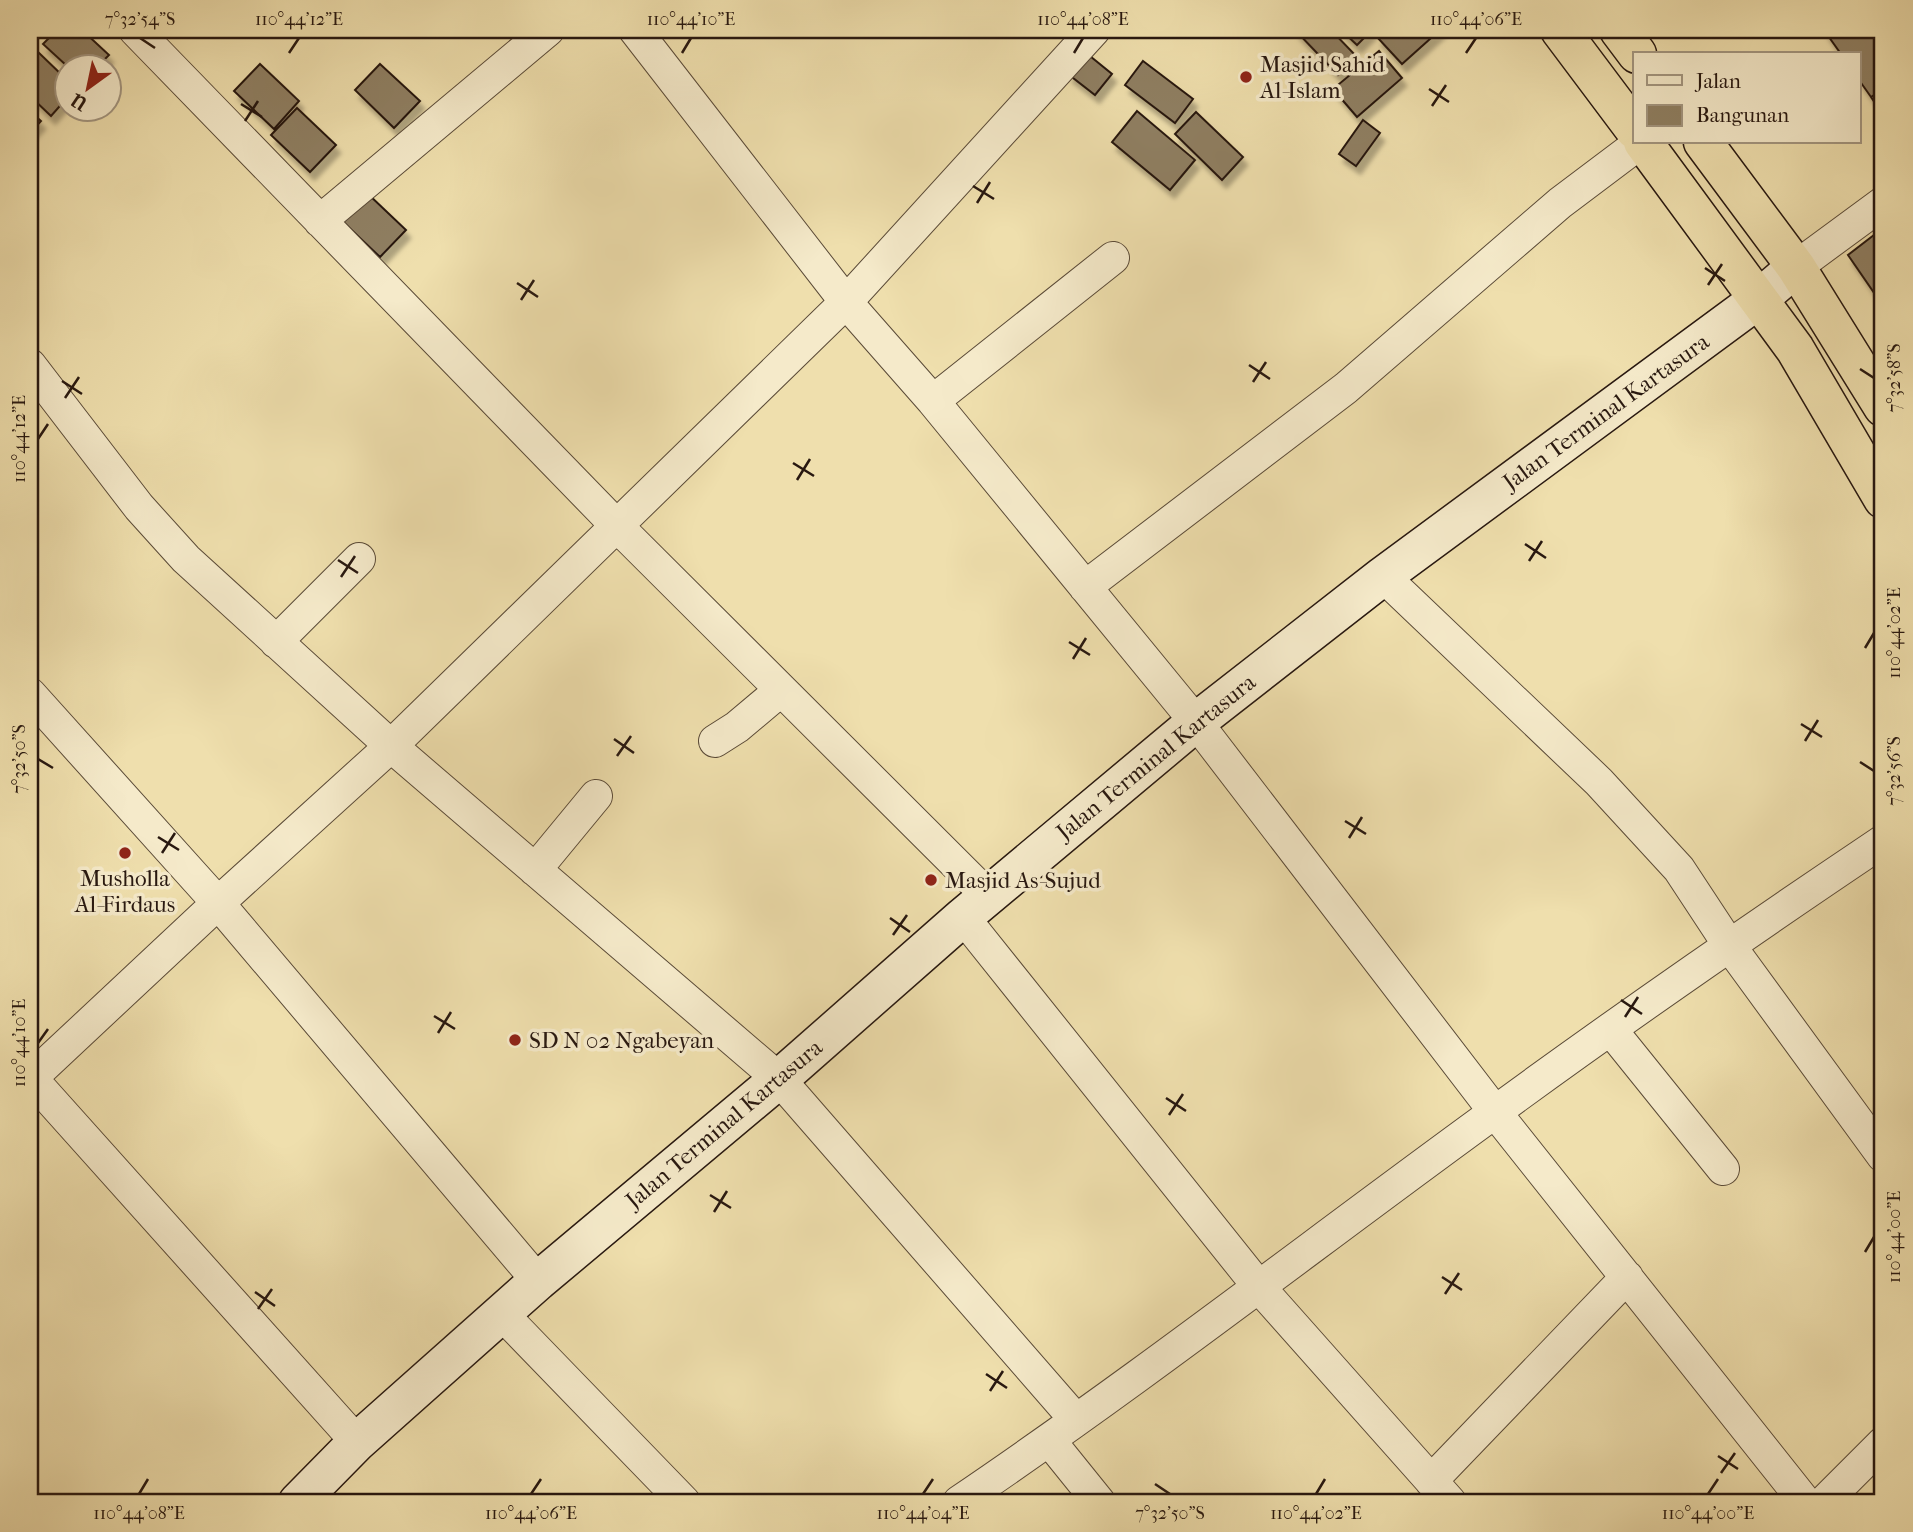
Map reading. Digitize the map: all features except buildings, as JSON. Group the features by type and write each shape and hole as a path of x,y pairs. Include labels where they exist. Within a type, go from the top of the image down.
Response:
{"highway":[{"path":"1560,30 1633,127"},
{"path":"1619,30 1636,52"},
{"path":"1644,144 1796,349 1883,499"},
{"path":"1704,144 1796,267 1883,407"}],"street":[{"path":"135,30 616,525 781,690 975,906 1259,1287 1440,1491 1627,1277"},
{"path":"320,220 548,30"},
{"path":"635,30 846,302 933,401 1196,722 1495,1112 1805,1502"},
{"path":"357,1442 30,1078 391,747 846,302 1094,30"},
{"path":"1085,587 1346,388 1560,203 1639,144"},
{"path":"1796,267 1883,203"},
{"path":"933,401 1113,258"},
{"name":"Jalan Terminal Kartasura","path":"298,1502 357,1442 538,1281 779,1079 975,906 1196,722 1383,576 1760,298 1796,267"},
{"path":"30,365 163,536 391,747 779,1079 1076,1420"},
{"path":"276,642 359,559"},
{"path":"1383,576 1614,797 1679,869 1729,945 1883,1156"},
{"path":"715,741 737,727 781,690"},
{"path":"30,694 218,903 538,1281"},
{"path":"535,870 596,796"},
{"path":"959,1502 1049,1440 1495,1112 1729,945 1883,841"},
{"path":"1611,1030 1723,1169"},
{"path":"502,1314 684,1502"},
{"path":"1049,1440 1099,1502"},
{"path":"1824,1502 1883,1443"}],"place":[{"name":"Masjid Sahid Al-Islam","path":"1246,77"},
{"name":"Musholla Al-Firdaus","path":"125,853"},
{"name":"Masjid As-Sujud","path":"931,880"},
{"name":"SD N 02 Ngabeyan","path":"515,1040"}]}
